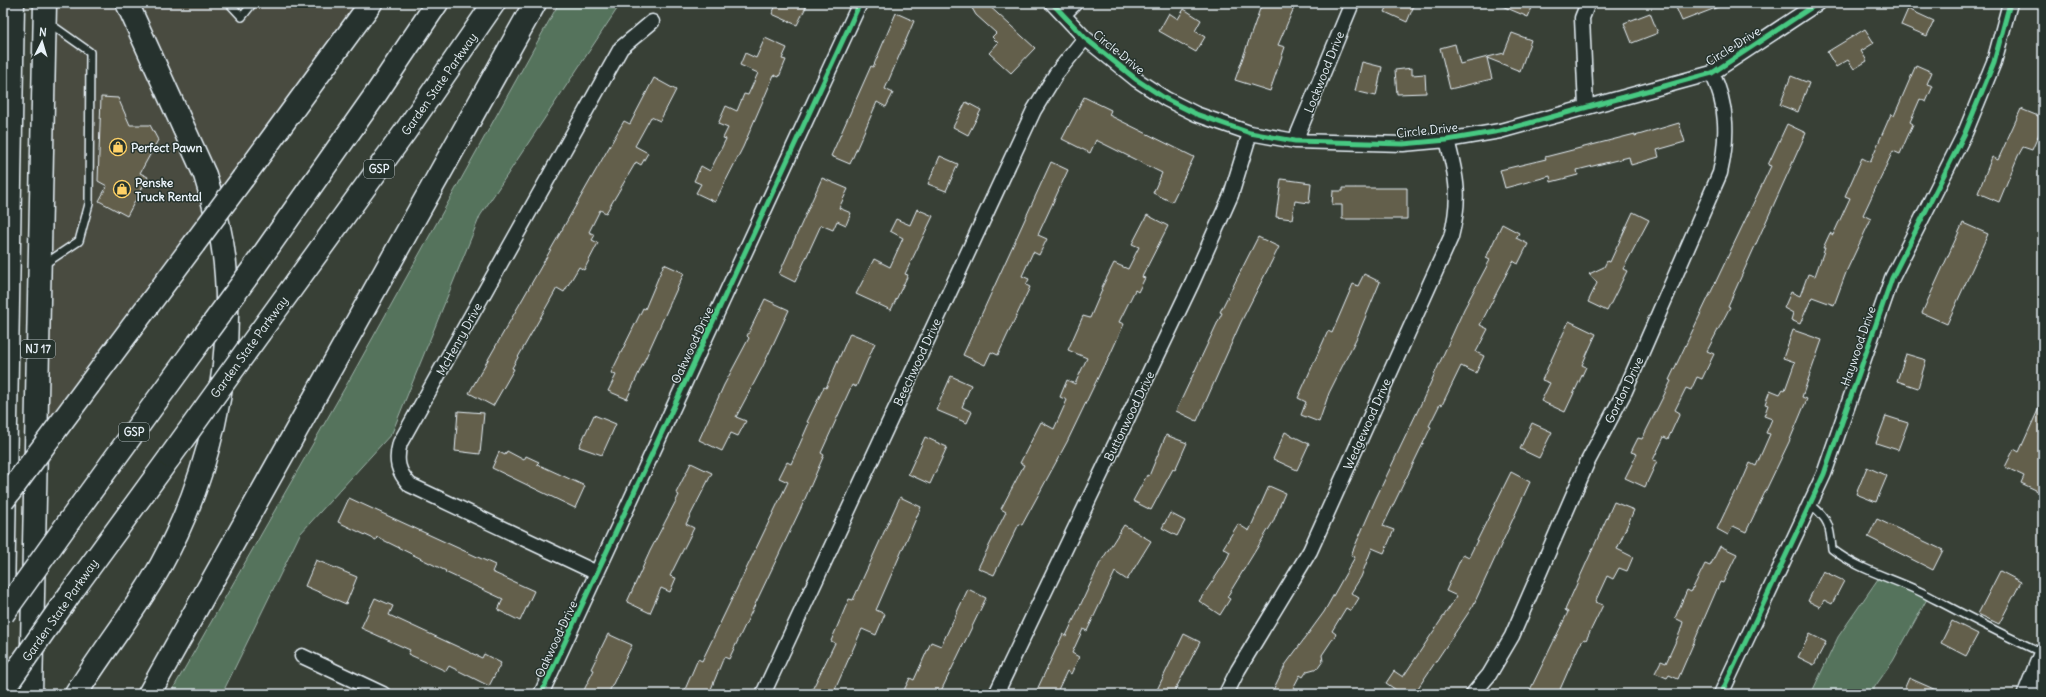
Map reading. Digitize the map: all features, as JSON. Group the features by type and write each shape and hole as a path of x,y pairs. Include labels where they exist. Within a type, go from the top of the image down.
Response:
{"highway":[{"path":"3,95 12,3"},
{"name":"NJ 17","path":"3,600 12,3"},
{"path":"79,689 144,592 175,539 197,482 207,446 219,396 226,345 226,275 223,245 213,200 205,175 127,3"},
{"path":"3,501 371,3"},
{"name":"GSP","path":"3,614 255,266 376,94 437,3"},
{"name":"Garden State Parkway","path":"3,690 70,594 405,132 494,3"},
{"path":"149,694 535,3"},
{"name":"NJ 17","path":"31,694 45,11"}],"street":[{"name":"Oakwood Drive","path":"541,694 860,3"},
{"name":"Circle Drive","path":"1052,3 1085,38 1137,80 1166,99 1196,114 1250,133 1295,141 1403,144 1447,140 1500,131 1712,73 1818,3"},
{"path":"1063,15 1075,3"},
{"name":"Lockwood Drive","path":"1295,141 1352,3"},
{"path":"1586,107 1582,18 1588,3"},
{"name":"Haywood Drive","path":"1721,694 1824,474 1892,278 1965,133 1994,62 2010,3"},
{"name":"McHenry Drive","path":"597,573 410,485 402,476 398,466 397,454 400,443 622,48 652,22"},
{"name":"Beechwood Drive","path":"763,694 1034,110 1056,74 1085,38"},
{"name":"Gordon Drive","path":"1473,694 1489,675 1512,636 1587,463 1626,390 1720,173 1725,151 1726,129 1724,107 1712,73"},
{"name":"Buttonwood Drive","path":"996,694 1192,283 1230,195 1250,133"},
{"name":"Wedgewood Drive","path":"1226,694 1238,670 1310,551 1451,237 1456,216 1458,196 1456,173 1447,140"},
{"path":"2028,694 2043,655"},
{"path":"302,656 383,694"}],"lane":[{"path":"230,3 242,17 254,3"},
{"path":"40,267 79,241 89,204 90,52 45,11"},
{"path":"1810,504 1824,515 1831,533 1832,549 1844,559 1922,593 2043,655"}],"shaded area":[{"path":"45,3 371,3 37,441"}],"green space":[{"path":"559,3 621,3 480,216 392,433 300,534 222,694 170,694 351,377"},
{"path":"1880,576 1927,599 1893,661 1874,688 1874,694 1811,694 1838,637"}],"building":[{"path":"777,3 808,3 797,25 772,14"},
{"path":"969,3 986,3 1035,48 1011,73 989,53 998,43 992,37 996,33 976,15"},
{"path":"1262,3 1296,3 1278,45 1285,47 1270,91 1235,80"},
{"path":"1389,3 1415,3 1407,22 1385,12"},
{"path":"1495,3 1534,3 1528,17"},
{"path":"1674,3 1726,3 1726,4 1682,21"},
{"path":"1184,9 1201,20 1195,31 1205,37 1196,52 1159,31 1169,13 1178,19"},
{"path":"1908,9 1934,21 1927,36 1901,25"},
{"path":"896,13 914,21 885,89 893,93 886,107 877,102 850,164 831,156 871,66 873,67"},
{"path":"1650,13 1658,33 1632,43 1624,23"},
{"path":"1865,29 1874,43 1861,51 1867,61 1854,69 1848,60 1836,67 1827,52"},
{"path":"1512,33 1531,40 1520,71 1487,58 1492,79 1450,89 1440,48 1455,44 1460,64 1504,53"},
{"path":"765,38 787,48 782,59 786,60 779,77 774,75 743,147 715,202 696,193 701,184 694,181 701,166 710,171 726,139 723,138 728,128 718,124 726,106 737,111 744,94 748,95 758,73 740,65 745,53 756,58"},
{"path":"1362,62 1382,67 1376,96 1355,91"},
{"path":"1916,65 1932,72 1927,84 1933,86 1926,102 1920,99 1910,122 1913,124 1900,154 1893,151 1863,215 1871,219 1847,270 1834,305 1812,297 1800,324 1791,320 1793,313 1784,308 1791,292 1800,296 1808,274 1815,276 1825,248 1823,248 1830,233 1833,235 1850,198 1845,196 1862,158 1870,162 1891,114 1894,116"},
{"path":"1412,68 1412,75 1425,74 1426,93 1397,94 1395,70"},
{"path":"1791,76 1809,83 1798,112 1780,105"},
{"path":"654,78 676,90 660,121 651,117 635,146 648,153 641,165 636,162 606,213 600,210 589,232 595,235 592,240 598,243 584,270 579,267 564,292 557,288 512,368 514,369 493,406 469,393 624,121 630,124"},
{"path":"101,97 118,98 130,125 150,125 158,140 140,173 148,177 127,216 99,201 107,186 98,181"},
{"path":"1084,97 1111,110 1109,115 1194,157 1172,202 1153,193 1162,173 1096,140 1090,153 1062,139"},
{"path":"966,102 981,110 968,135 953,127"},
{"path":"2021,109 2043,118 2043,125 2032,150 2023,147 1999,202 1978,193 1992,157 1998,160"},
{"path":"1679,123 1685,142 1657,150 1659,157 1631,165 1629,157 1577,170 1578,175 1551,182 1550,176 1505,188 1500,170 1546,159 1545,157 1635,134 1635,136"},
{"path":"1787,124 1806,133 1728,306 1730,307 1707,351 1714,354 1702,379 1697,377 1691,390 1686,388 1675,410 1680,413 1668,439 1664,437 1653,460 1657,461 1645,487 1625,478 1637,454 1631,452 1638,438 1642,439 1671,381 1669,380 1771,166 1768,165"},
{"path":"940,156 958,164 946,191 928,184"},
{"path":"1051,162 1068,170 1038,235 1047,239 1039,255 1033,252 1022,276 1029,279 1026,285 1030,287 998,355 991,352 985,365 963,355"},
{"path":"822,178 848,189 839,208 851,213 846,225 837,221 833,230 821,225 795,282 779,274"},
{"path":"1281,179 1311,183 1309,203 1295,201 1292,219 1276,217"},
{"path":"1343,188 1407,188 1407,219 1342,219 1342,205 1332,205 1333,191 1343,191"},
{"path":"917,209 933,216 905,274 908,275 891,310 856,294 874,259 890,267 903,238 890,231 896,219 910,225"},
{"path":"1633,212 1649,220 1623,269 1627,271 1607,311 1588,302 1597,283 1589,274 1604,267 1607,261 1610,262"},
{"path":"1147,215 1168,226 1142,277 1145,278 1138,292 1135,290 1119,322 1124,324 1105,366 1104,365 1067,442 1022,525 1019,524 994,575 978,568 1006,512 1001,509 1024,465 1020,463 1041,422 1054,429 1067,400 1060,397 1067,380 1075,384 1087,358 1068,350 1083,316 1090,318 1102,290 1101,289 1114,263 1128,269 1139,247 1132,244"},
{"path":"1963,223 1988,234 1947,324 1922,313"},
{"path":"1502,224 1519,233 1516,238 1528,244 1518,264 1513,261 1480,325 1488,329 1476,352 1484,356 1476,373 1461,366 1442,405 1440,404 1429,426 1431,427 1383,526 1394,530 1384,553 1372,548 1361,577 1351,593 1359,598 1351,611 1346,608 1332,631 1336,634 1322,655 1323,661 1318,668 1307,671 1303,677 1300,675 1290,694 1271,694 1286,664 1324,612 1355,557 1351,555 1376,498 1464,309 1490,260 1486,258"},
{"path":"1258,237 1279,247 1241,322 1197,421 1176,411 1222,313 1220,312"},
{"path":"664,264 684,273 627,399 608,391 616,375 611,373 643,308 645,309"},
{"path":"1364,274 1380,282 1358,335 1329,393 1319,422 1301,415 1306,402 1298,398 1328,331 1332,333 1353,284 1358,286"},
{"path":"765,299 789,310 763,366 736,417 746,421 738,436 731,433 722,451 699,440 724,385 749,338 747,336"},
{"path":"1569,321 1596,334 1582,365 1586,367 1565,412 1541,401 1550,383 1542,380"},
{"path":"1793,330 1822,340 1802,397 1807,399 1789,442 1746,532 1733,526 1728,535 1717,529 1735,491 1737,493 1750,463 1756,466 1770,434 1766,433 1772,419 1764,416 1768,405 1765,404 1770,390 1780,394 1783,389 1785,390 1795,362 1783,358"},
{"path":"850,333 875,343 856,387 852,385 821,453 824,455 801,508 729,659 724,657 709,694 683,694 698,659 702,661 788,482 779,478 787,462 791,464 809,423 807,422 824,387 826,388"},
{"path":"1906,354 1926,360 1918,388 1897,381"},
{"path":"951,376 971,385 962,407 972,412 967,423 936,410"},
{"path":"2043,399 2043,481 2038,491 2021,483 2024,476 2005,467 2014,449 2019,452"},
{"path":"458,411 484,413 480,454 455,451"},
{"path":"594,415 616,424 602,455 579,447"},
{"path":"1886,416 1908,423 1898,450 1876,443"},
{"path":"1532,423 1552,432 1539,458 1520,449"},
{"path":"1285,432 1309,444 1297,470 1273,459"},
{"path":"1166,435 1187,443 1175,470 1173,469 1151,510 1133,501 1147,475 1149,476"},
{"path":"925,437 947,447 930,484 908,474"},
{"path":"507,451 524,460 526,456 539,462 537,464 585,486 575,508 492,468 499,452 505,455"},
{"path":"691,463 712,473 686,524 694,528 670,576 676,578 670,592 661,588 650,613 627,602 650,551 679,495 676,493"},
{"path":"1867,467 1887,476 1876,502 1856,494"},
{"path":"1511,472 1530,482 1473,606 1414,694 1402,694 1386,683 1394,671 1403,677 1457,596 1446,591 1463,554 1469,557"},
{"path":"1269,486 1285,493 1273,522 1227,597 1230,599 1220,615 1199,601 1225,563 1230,552 1223,548 1238,524 1249,531"},
{"path":"900,497 921,507 876,610 885,614 876,635 862,629 833,694 810,694 835,643 831,641 849,599 853,600"},
{"path":"349,498 495,565 492,572 534,591 520,621 498,610 503,599 445,572 446,571 377,537 376,540 338,522"},
{"path":"1614,502 1634,510 1617,549 1633,557 1627,571 1619,568 1613,579 1607,576 1595,602 1603,605 1586,640 1584,639 1579,646 1558,694 1528,694 1568,612 1565,610"},
{"path":"1170,513 1185,521 1177,536 1162,528"},
{"path":"1877,519 1943,550 1933,570 1868,537"},
{"path":"1124,525 1151,541 1127,580 1115,572 1087,631 1083,629 1072,653 1079,657 1071,674 1067,671 1056,694 1035,694 1063,634 1066,636 1100,563"},
{"path":"1720,546 1737,554 1723,583 1720,582 1678,679 1669,675 1667,678 1655,673 1661,661 1666,663 1680,632 1683,622 1675,618 1687,590 1691,592 1705,564 1710,566"},
{"path":"316,560 357,577 346,604 305,586"},
{"path":"1823,571 1844,581 1832,604 1824,600 1820,607 1808,601"},
{"path":"2000,571 2021,582 1999,624 1978,614"},
{"path":"968,589 986,598 940,693 942,694 902,694 910,678 914,680 931,642 941,646"},
{"path":"375,598 393,606 389,615 482,658 484,654 501,663 489,686 449,666 446,671 408,654 410,650 361,628"},
{"path":"1952,621 1978,634 1966,656 1941,643"},
{"path":"608,634 632,645 608,694 582,694 594,670 591,669"},
{"path":"1184,634 1200,642 1173,694 1155,694"},
{"path":"1810,634 1826,642 1814,665 1798,657"},
{"path":"1909,678 1945,694 1902,694"}],"cycle path":[{"path":"541,694 860,3"},
{"path":"1052,3 1085,38 1137,80 1166,99 1196,114 1250,133 1295,141 1403,144 1447,140 1500,131 1712,73 1818,3"},
{"path":"1721,694 1824,474 1892,278 1965,133 1994,62 2010,3"}],"place":[{"name":"Perfect Pawn","path":"118,147"},
{"name":"Penske Truck Rental","path":"122,189"}]}
